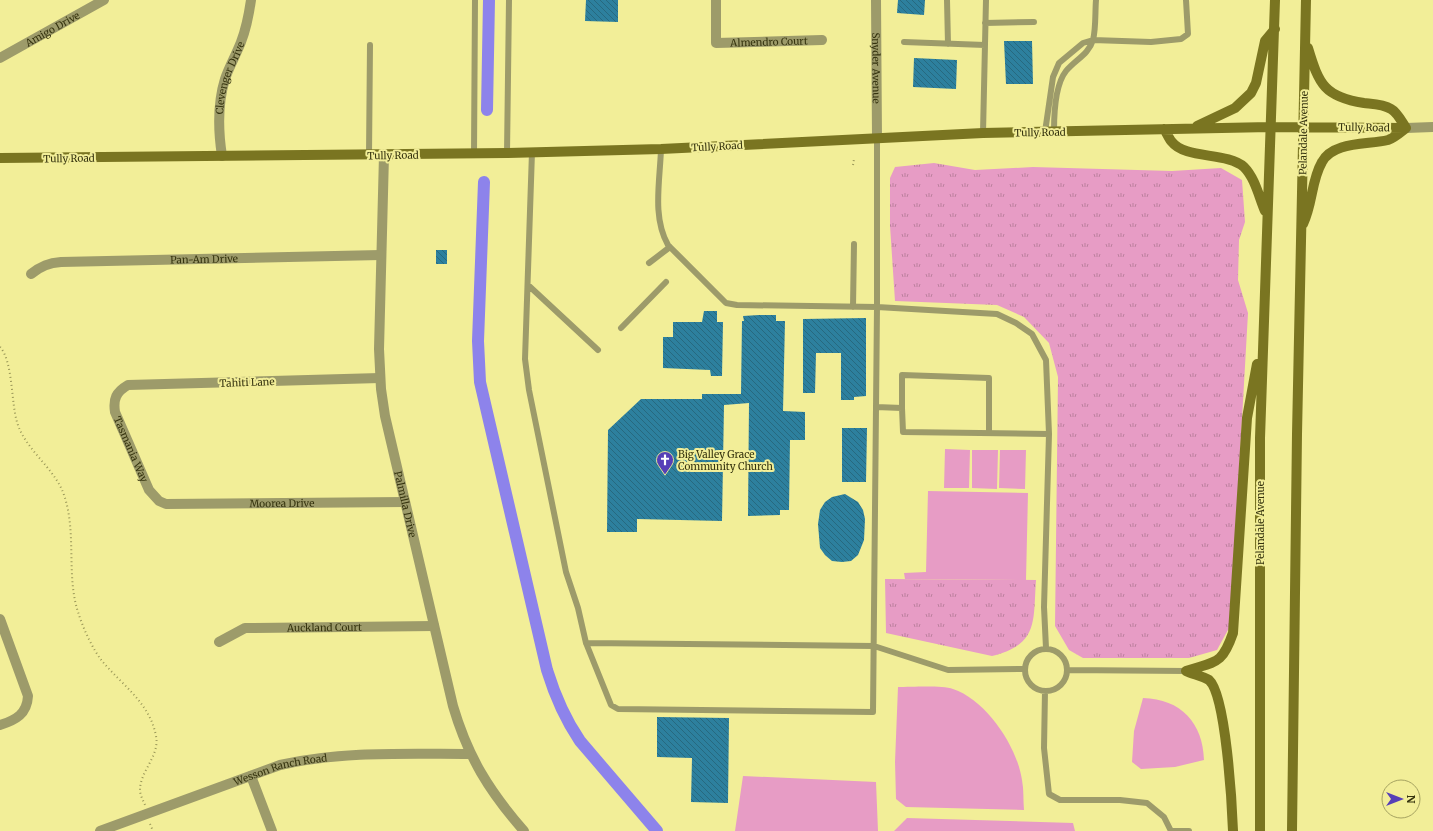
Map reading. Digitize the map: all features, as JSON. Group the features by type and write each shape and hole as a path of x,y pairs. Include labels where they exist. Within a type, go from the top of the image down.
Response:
{"main road":[{"name":"Pelandale Avenue","path":"1260,831 1260,446 1262,338 1275,0"},
{"name":"Pelandale Avenue","path":"1292,831 1306,0"},
{"path":"1164,129 1198,126 1235,108 1246,99 1255,88 1265,41 1275,29"},
{"name":"Pelandale Avenue","path":"1301,227 1309,210 1317,172 1323,160 1329,154 1337,150 1389,139 1406,128 1392,110 1384,106 1342,99 1330,92 1320,80 1305,38"},
{"name":"Tully Road","path":"0,158 474,154 661,149 877,137 983,133 1270,127 1406,128"},
{"name":"Pelandale Avenue","path":"1164,129 1172,143 1181,149 1235,162 1244,167 1252,177 1267,216"},
{"path":"1186,671 1220,660 1227,650 1233,633 1246,418 1262,338"},
{"path":"1186,671 1208,680 1216,691 1223,725 1233,831"}],"street":[{"name":"Amigo Drive","path":"0,58 104,0"},
{"name":"Clevenger Drive","path":"222,156 218,118 220,99 225,80 241,42 248,20 251,0"},
{"name":"Almendro Court","path":"716,0 716,43 822,40"},
{"name":"Snyder Avenue","path":"876,0 877,137"},
{"name":"Tully Road","path":"1406,128 1433,127"},
{"name":"Palmilla Drive","path":"384,155 381,255 380,378 385,416 453,706 469,754 500,805 524,831"},
{"name":"Pan-Am Drive","path":"31,274 40,267 50,263 61,262 381,255"},
{"name":"Tahiti Lane","path":"117,393 128,385 380,378"},
{"name":"Tasmania Way","path":"117,393 114,403 115,412 149,490 159,501"},
{"name":"Moorea Drive","path":"159,501 166,504 180,505 405,502"},
{"path":"0,619 28,696 26,709 19,717 0,726"},
{"name":"Auckland Court","path":"219,642 245,628 434,626"},
{"name":"Wesson Ranch Road","path":"100,831 280,766 330,756 469,754"},
{"path":"251,776 272,831"}],"lane":[{"path":"474,154 475,0"},
{"path":"507,153 509,0"},
{"path":"947,0 948,44"},
{"path":"983,133 986,0"},
{"path":"1050,132 1060,85 1066,71 1087,51 1093,40 1096,0"},
{"path":"1050,132 1053,77 1059,63 1083,43 1093,40 1151,42 1181,39 1188,34 1186,0"},
{"path":"985,23 1034,22"},
{"path":"904,42 985,45"},
{"path":"369,155 370,45"},
{"path":"532,152 525,359 529,390 566,572 578,608 586,643 611,705 618,709 873,712 877,137"},
{"path":"661,149 658,218 662,234 670,247 726,303 737,305 877,307 997,314 1016,323 1032,334 1046,360 1049,434 1044,607 1046,648"},
{"path":"853,307 854,244"},
{"path":"649,263 670,247"},
{"path":"621,328 666,282"},
{"path":"528,285 598,350"},
{"path":"989,433 989,378 902,375 902,432 1049,434"},
{"path":"876,407 902,408"},
{"path":"586,643 874,646 948,670 1024,669"},
{"path":"1046,648 1055,650 1060,654 1067,664 1067,670 1064,682 1060,686 1054,690 1045,691 1031,686 1025,675 1024,669 1025,663 1032,653 1046,648"},
{"path":"1067,670 1186,671"},
{"path":"1045,691 1044,748 1049,794 1060,800 1120,800 1147,803 1164,818 1171,831 1189,831"}],"path":[{"path":"853,165 854,159"},
{"path":"0,346 8,364 13,404 18,424 26,439 59,483 64,494 71,534 74,590 78,612 102,661 140,701 152,721 156,738 154,754 141,781 140,792 153,831"}],"green space":[{"path":"934,163 975,170 1033,167 1172,171 1221,168 1242,180 1245,222 1239,240 1238,280 1248,313 1232,596 1229,628 1217,650 1189,658 1083,658 1069,650 1055,626 1058,377 1049,343 1024,317 997,305 895,301 890,226 890,178 895,167"},
{"path":"945,449 970,450 969,488 944,488"},
{"path":"972,450 998,450 997,489 972,488"},
{"path":"1000,450 1026,450 1025,489 999,488"},
{"path":"928,491 1028,493 1026,580 905,579 904,573 926,572"},
{"path":"885,579 1036,580 1033,619 1030,629 1026,638 1018,645 1007,651 992,656 886,633"},
{"path":"898,687 934,687 953,689 977,703 998,726 1014,753 1023,784 1024,810 906,807 896,799 895,762"},
{"path":"1143,698 1156,699 1168,703 1179,708 1187,716 1194,724 1199,735 1203,747 1204,760 1175,767 1141,769 1132,762 1134,731"},
{"path":"743,776 876,782 878,831 735,831"},
{"path":"907,818 1073,823 1075,831 894,831"}],"building":[{"path":"586,0 618,0 618,22 585,21"},
{"path":"898,0 925,0 924,15 897,13"},
{"path":"1004,41 1032,41 1033,84 1006,84"},
{"path":"914,58 957,60 956,89 913,87"},
{"path":"436,250 447,250 447,264 436,264"},
{"path":"704,311 717,311 717,322 723,322 722,376 711,376 710,370 663,368 663,337 673,337 673,322 702,322"},
{"name":"Big Valley Grace Community Church","path":"776,315 776,321 785,321 783,411 805,412 805,440 790,440 789,510 780,510 780,515 748,516 749,403 724,405 722,521 637,519 637,532 607,532 608,430 641,399 702,399 702,394 741,394 743,316"},
{"path":"866,318 866,396 854,397 854,400 841,400 841,353 816,353 815,393 803,393 803,319"},
{"path":"842,428 867,428 866,482 842,482"},
{"path":"845,494 858,502 863,510 865,519 864,540 858,555 851,561 832,561 820,548 818,524 820,510 825,502 832,497"},
{"path":"657,717 729,718 728,803 691,802 692,758 657,757"}],"waterway":[{"path":"487,110 489,0"},
{"path":"484,182 478,341 480,382 547,670 561,707 580,741 657,831"}],"place":[{"name":"Big Valley Grace Community Church","path":"665,475"}]}
